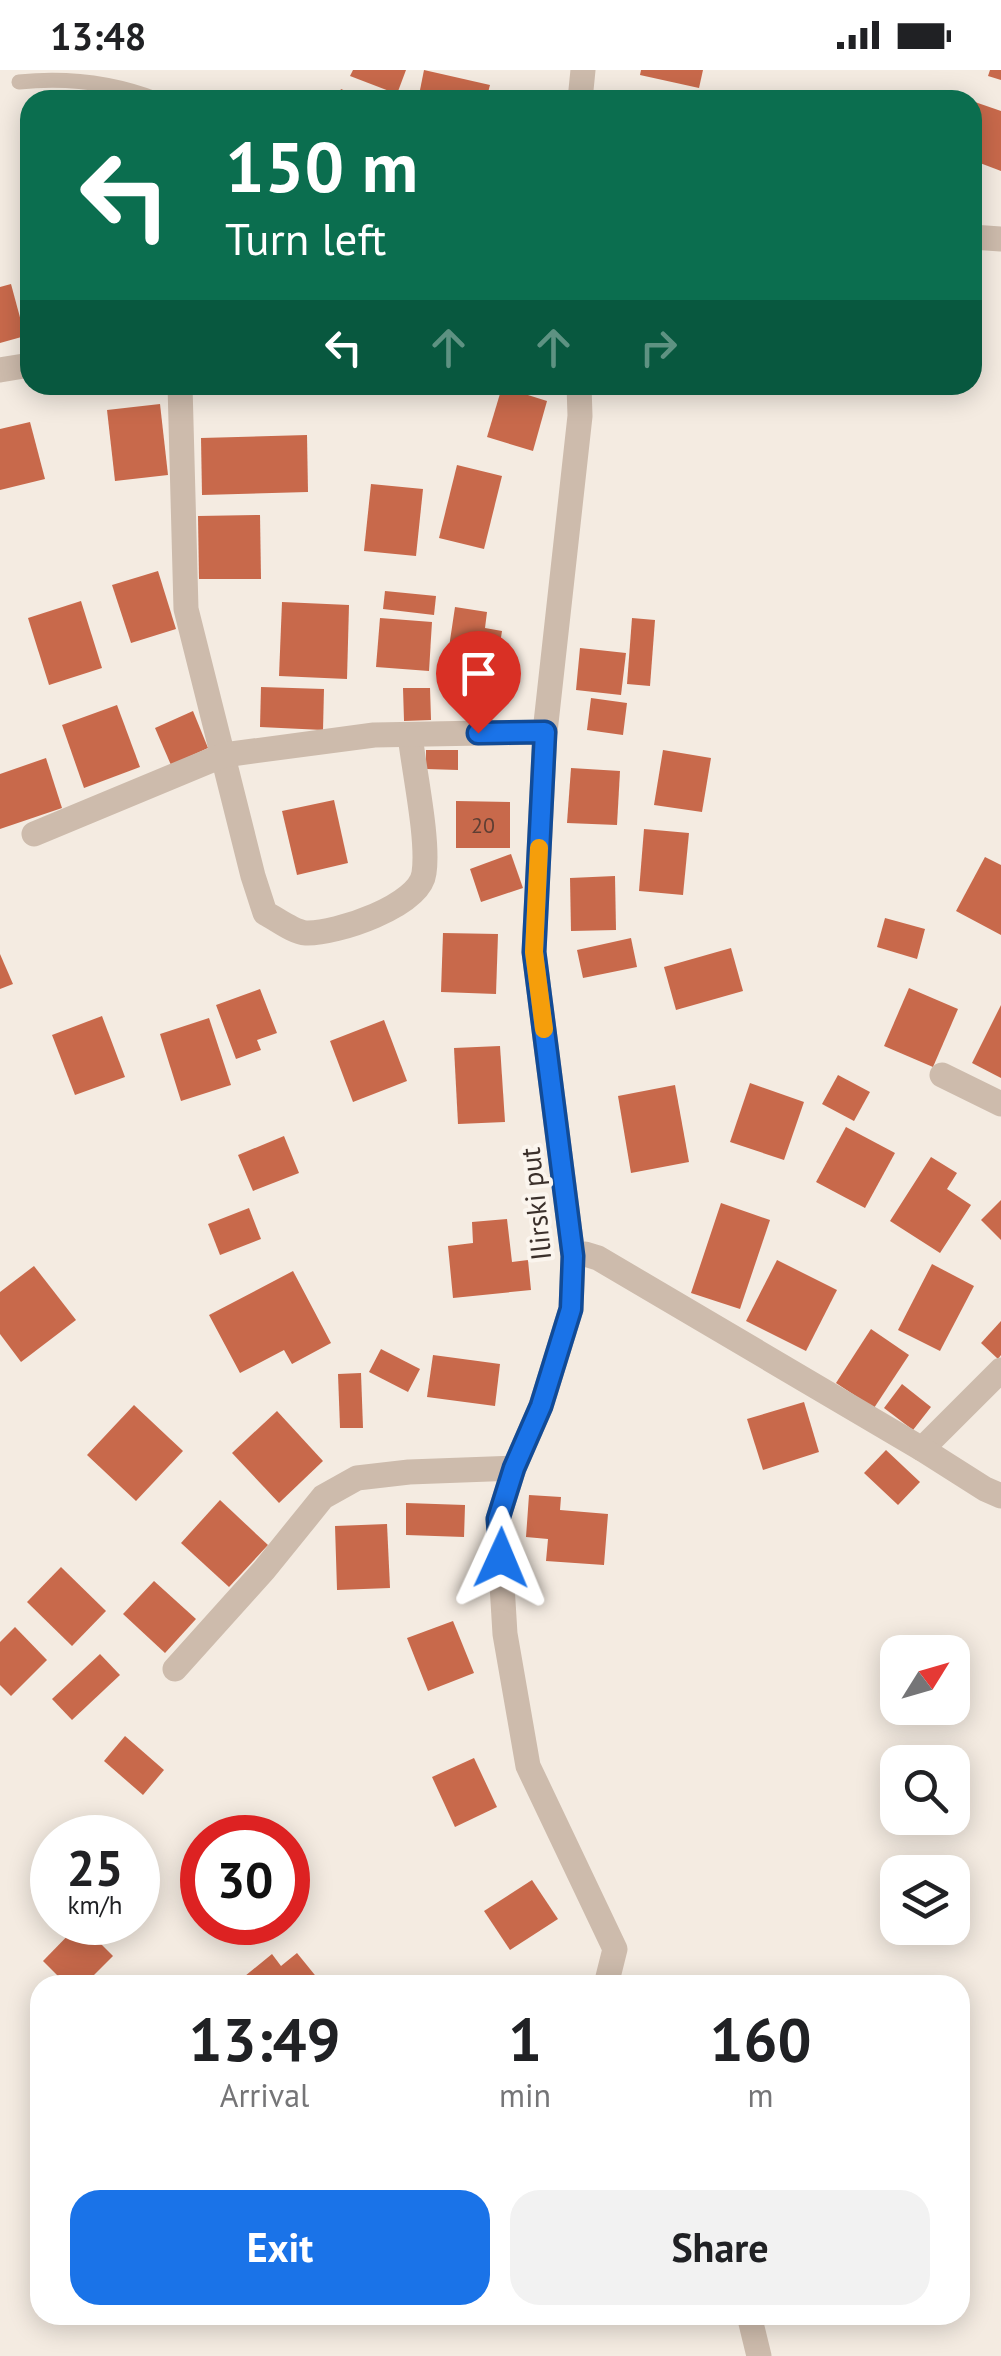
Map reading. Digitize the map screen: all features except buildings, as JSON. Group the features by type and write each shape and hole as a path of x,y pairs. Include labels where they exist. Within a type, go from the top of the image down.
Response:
{"street":[{"path":"180,395 186,609 265,912 302,933 332,930 377,915 414,894 424,877 410,735"},
{"name":"Ilirski put","path":"580,395 545,732 534,952 573,1256 571,1309 541,1406 514,1468 498,1519 505,1634 528,1766 615,1949 608,1975"},
{"path":"34,834 224,755 374,735 545,732"},
{"path":"942,1075 1001,1104"},
{"path":"573,1256 598,1258 1001,1496"},
{"path":"922,1449 1001,1370"},
{"path":"175,1669 323,1497 357,1478 514,1468"},
{"path":"751,2325 759,2356"}],"lane":[{"path":"19,82 47,79 102,83 125,90"}],"slow traffic":[{"path":"539,848 534,952 544,1029"}],"route":[{"path":"478,733 545,732 534,952 573,1256 571,1309 541,1406 514,1468 498,1519 501,1558"}]}
